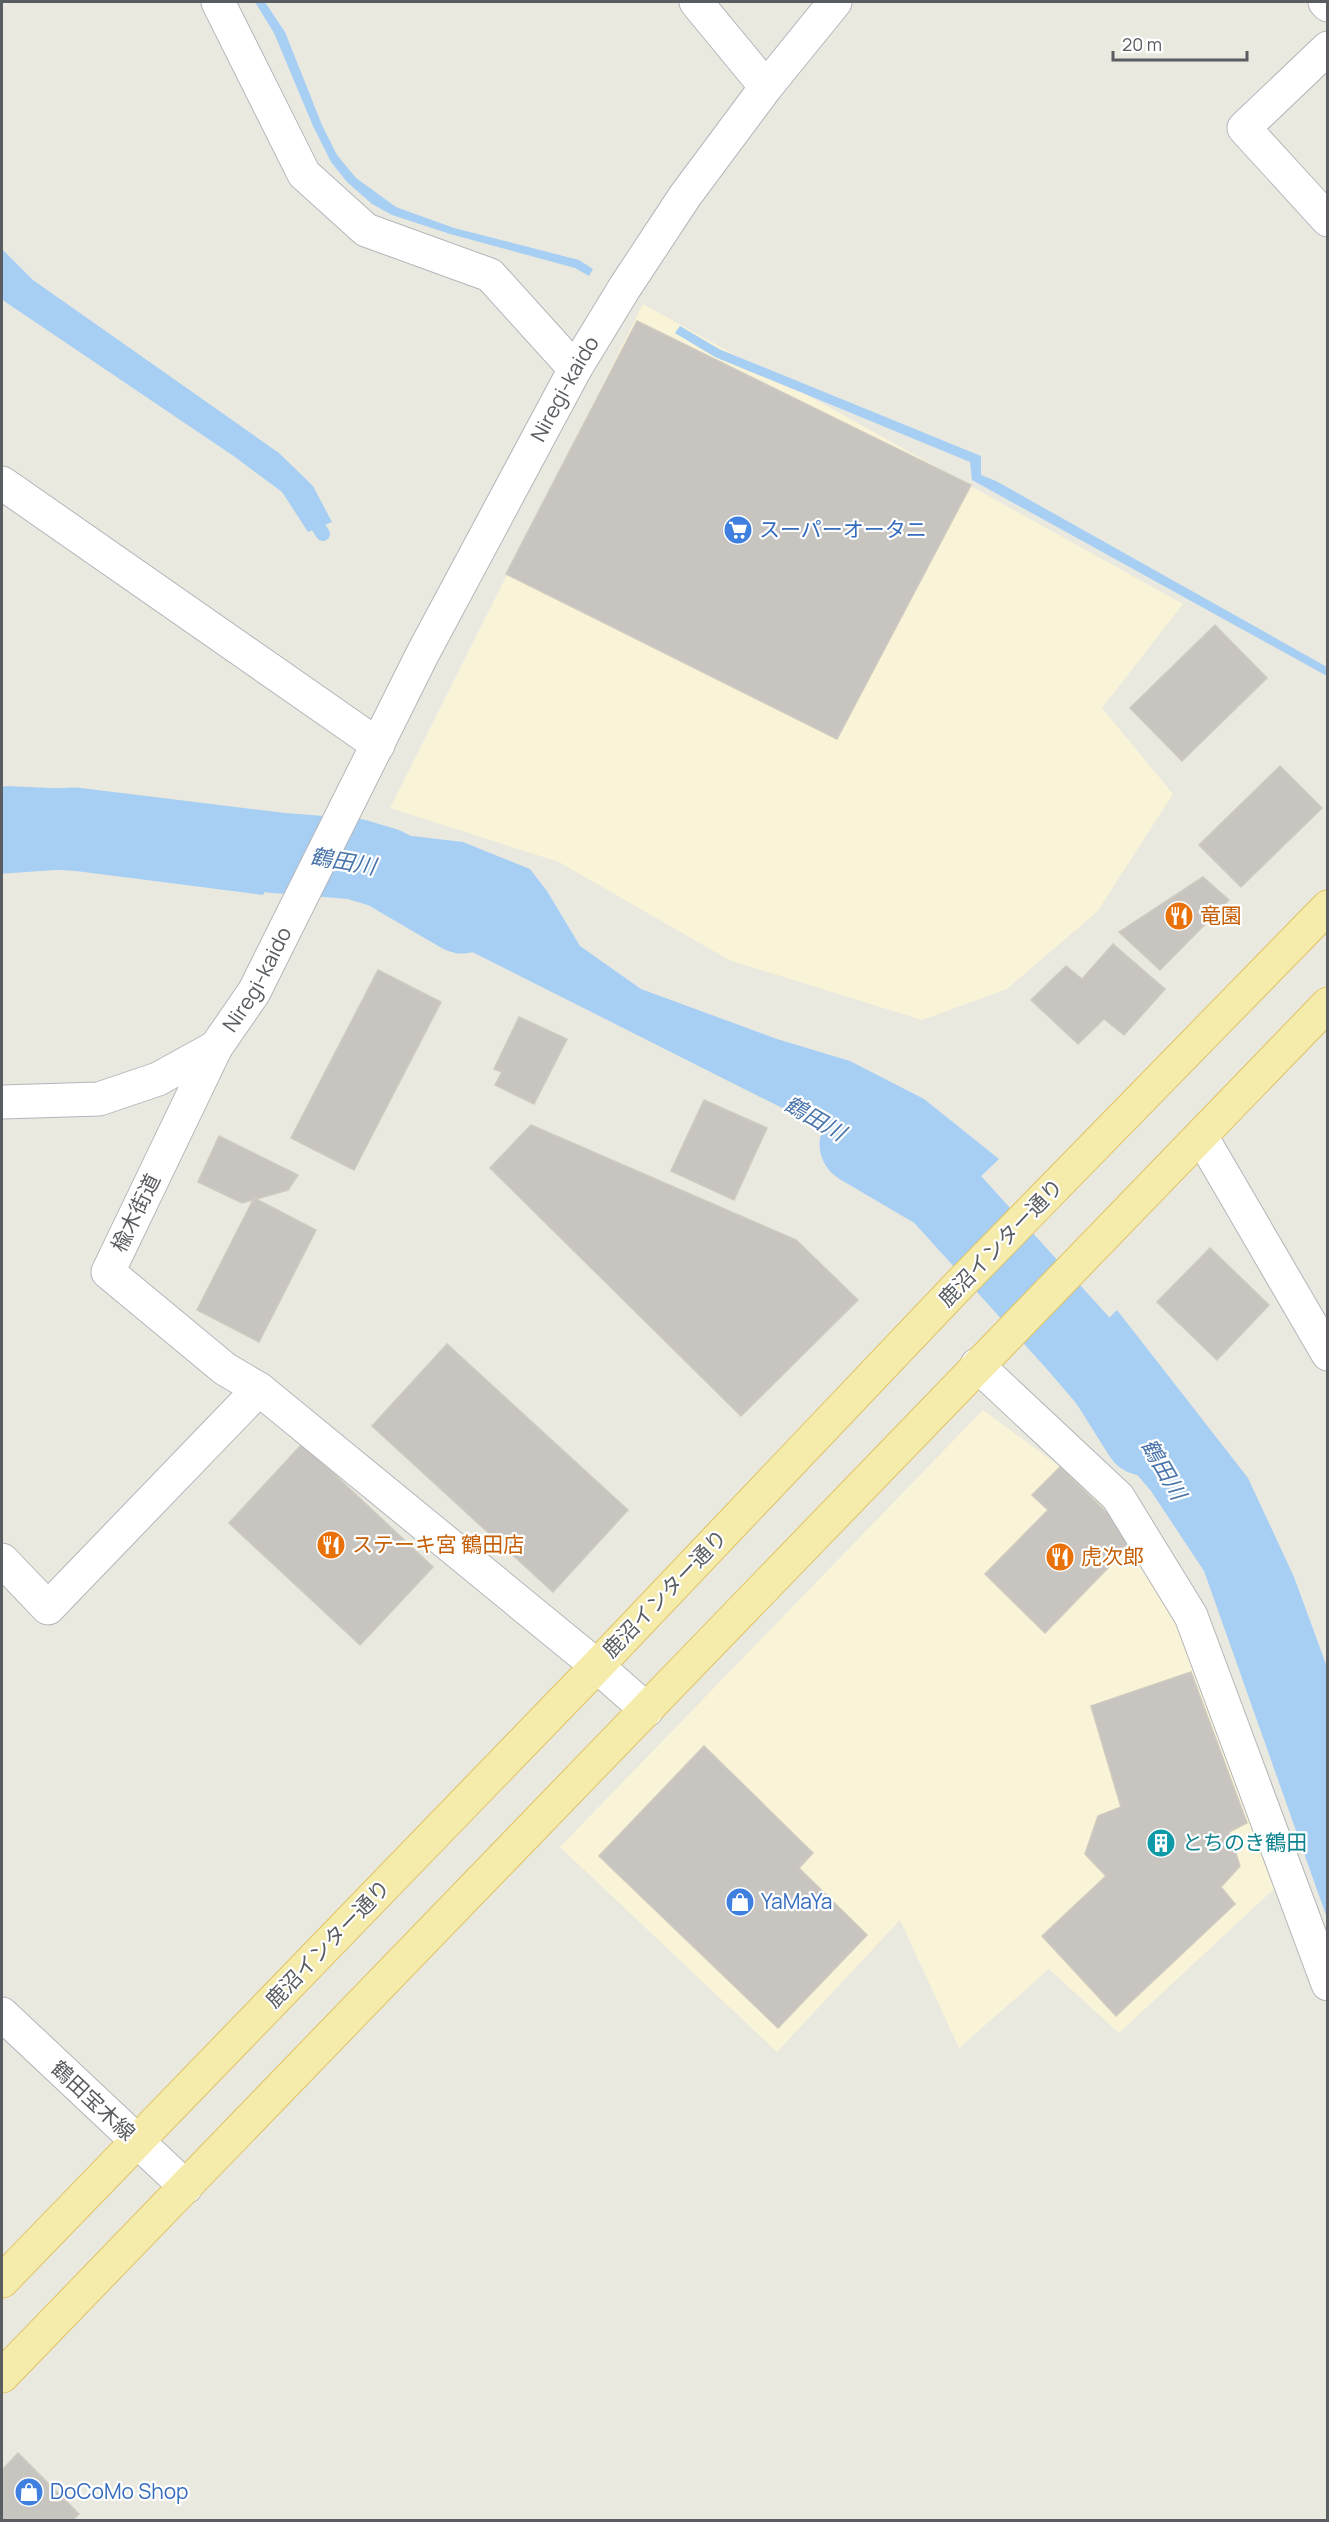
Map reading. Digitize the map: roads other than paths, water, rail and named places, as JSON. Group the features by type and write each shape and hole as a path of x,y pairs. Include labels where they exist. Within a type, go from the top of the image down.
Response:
{"main road":[{"name":"鹿沼インター通り","path":"2,2281 597,1666 957,1287 1328,907"},
{"path":"2,2376 1328,1004"}],"street":[{"path":"218,2 304,174 366,230 490,275 575,369"},
{"path":"696,2 766,87"},
{"name":"Niregi-kaido","path":"216,1047 255,992 423,653 575,369 625,287 685,196 766,87 835,2"},
{"path":"1328,48 1244,128 1328,220"},
{"path":"2,483 378,745"},
{"path":"2,1102 99,1099 158,1079 216,1047"},
{"name":"楡木街道","path":"216,1047 108,1272 225,1369 259,1389"},
{"path":"1201,1136 1328,1354"},
{"path":"977,1365 1118,1497 1191,1616 1328,1984"},
{"path":"2,1560 48,1608 259,1389 597,1666 647,1710"},
{"name":"鶴田宝木線","path":"2,2014 186,2187"}],"water":[{"path":"255,2 265,2 285,32 322,125 337,155 356,178 396,207 454,228 579,260 593,269 589,276 575,268 450,234 392,215 372,204 347,182 331,162 313,126 274,33"},
{"path":"2,249 33,280 279,453 313,486 332,522 308,532 282,492 235,457 4,301 2,298"},
{"path":"680,326 719,349 981,456 981,475 996,481 1327,667 1327,676 972,480 970,462 715,357 675,333"},
{"path":"2,787 73,789 301,821 263,895 76,871 31,868 2,871"},
{"path":"378,832 463,842 530,869 547,891 580,946 641,989 777,1039 850,1061 924,1099 999,1159 943,1213 901,1181 800,1117 349,890"},
{"path":"1117,1310 1248,1478 1294,1577 1327,1667 1327,1918 1204,1571 1151,1491 1052,1375"}],"waterway":[{"path":"309,513 323,534"},
{"name":"鶴田川","path":"2,833 74,828 279,853 355,859 385,868 462,913"},
{"name":"鶴田川","path":"860,1144 940,1191 1086,1352 1095,1357 1144,1435"}],"place":[{"name":"スーパーオータニ","path":"738,530"},
{"name":"竜園","path":"1179,916"},
{"name":"ステーキ宮 鶴田店","path":"331,1545"},
{"name":"虎次郎","path":"1060,1557"},
{"name":"とちのき鶴田","path":"1161,1843"},
{"name":"YaMaYa","path":"740,1902"},
{"name":"DoCoMo Shop","path":"29,2492"}]}
